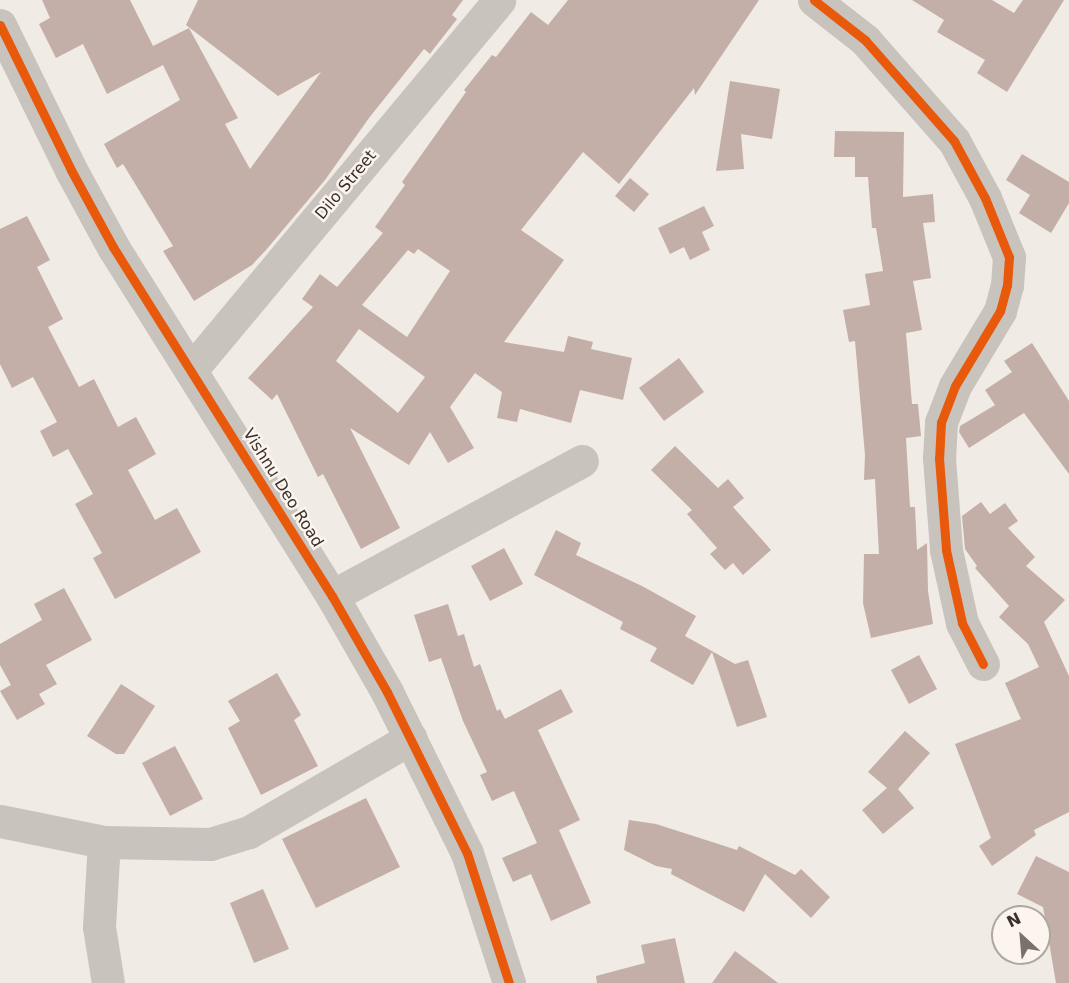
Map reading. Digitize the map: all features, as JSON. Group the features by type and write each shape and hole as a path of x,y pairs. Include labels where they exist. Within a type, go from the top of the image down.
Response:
{"street":[{"name":"Dilo Street","path":"192,369 499,0"},
{"path":"814,0 865,40 954,141 985,198 1009,257 1007,285 1000,311 955,386 941,422 939,458 946,550 962,623 983,664"},
{"name":"Vishnu Deo Road","path":"0,25 71,170 113,247 192,369 332,596 411,738 467,853 509,983"},
{"path":"332,596 582,461"},
{"path":"0,821 104,842 210,844 249,832 411,738"},
{"path":"104,842 99,927 108,983"}],"building":[{"path":"42,0 130,0 153,46 189,28 238,118 225,124 250,169 321,72 278,96 186,25 198,0 463,0 452,15 457,19 430,54 424,49 369,118 325,180 266,250 252,265 194,301 163,251 173,246 123,164 117,168 104,144 180,100 163,65 107,94 83,44 56,58 39,24 50,18"},
{"path":"568,0 759,0 695,95 694,88 619,184 583,152 521,230 564,260 504,342 564,352 568,336 593,342 591,349 632,358 623,400 580,390 571,423 520,409 517,422 497,418 502,392 475,373 450,407 474,448 448,463 430,432 409,465 350,428 400,528 361,549 323,474 318,477 277,394 272,400 248,378 313,307 302,299 320,274 337,287 383,233 375,227 405,185 402,182 466,92 464,90 492,55 496,57 531,12 548,25","holes":["418,249 450,271 407,337 362,305 408,250 414,254","359,329 425,377 398,413 336,361"]},
{"path":"912,0 992,0 1014,13 1023,0 1064,0 1007,92 977,73 985,60 937,32 944,20"},
{"path":"730,81 780,89 772,139 741,134 744,169 716,171"},
{"path":"835,131 904,132 903,197 933,194 935,222 923,223 931,278 913,281 922,330 906,333 912,404 918,404 921,436 906,438 910,507 915,507 917,550 927,543 928,591 933,624 871,638 863,603 864,554 879,554 875,479 864,480 865,455 855,341 849,342 843,310 870,305 865,274 883,271 876,228 872,228 868,177 855,177 855,157 834,157"},
{"path":"1022,154 1069,182 1069,203 1051,233 1019,213 1030,195 1006,180"},
{"path":"630,178 649,194 634,212 615,196"},
{"path":"704,206 714,226 702,232 710,250 690,260 684,247 670,254 658,228"},
{"path":"27,216 50,260 37,267 63,319 48,327 79,387 94,379 118,427 136,417 156,454 128,470 155,520 177,508 201,552 115,599 93,558 102,553 75,504 93,494 68,449 53,457 40,431 57,422 33,377 12,388 0,364 0,229"},
{"path":"1032,343 1069,401 1069,474 1024,413 969,448 959,432 960,426 995,405 985,390 1012,372 1004,361"},
{"path":"679,358 704,392 664,421 639,388"},
{"path":"675,446 718,488 728,479 744,498 733,507 771,550 743,575 733,563 725,570 710,554 717,548 687,514 692,510 651,470"},
{"path":"981,502 990,514 1005,503 1018,521 1008,528 1035,557 1026,566 1065,600 1044,622 1069,676 1069,812 1034,830 1036,835 992,866 979,846 991,838 955,744 1021,719 1005,683 1039,667 1028,644 999,617 1009,606 975,568 977,566 965,549 962,516"},
{"path":"556,530 581,543 576,555 642,586 696,616 685,636 735,664 748,660 767,717 737,727 712,652 693,685 650,661 657,648 620,629 623,622 534,575"},
{"path":"504,548 523,584 490,601 471,566"},
{"path":"64,588 92,640 46,665 57,684 39,694 45,704 17,720 0,691 11,685 0,665 0,644 42,620 34,604"},
{"path":"448,604 458,636 464,634 474,667 480,664 497,711 500,709 505,719 561,689 573,712 538,730 580,820 559,830 591,903 551,921 531,874 513,882 502,858 537,843 514,791 492,801 480,775 487,772 463,721 441,658 429,662 414,615"},
{"path":"919,655 937,689 909,704 891,670"},
{"path":"277,673 301,715 294,720 318,766 261,795 228,728 240,721 228,701"},
{"path":"121,684 155,706 124,754 116,754 87,736"},
{"path":"905,731 930,753 898,789 914,808 883,834 862,810 887,788 868,772"},
{"path":"175,746 203,799 170,816 142,763"},
{"path":"366,798 400,867 316,908 282,839"},
{"path":"629,820 656,824 737,850 739,846 795,875 801,869 830,897 811,918 765,874 744,912 671,874 672,869 656,866 624,850"},
{"path":"1036,856 1069,872 1069,983 1056,983 1051,954 1051,905 1039,905 1017,894"},
{"path":"263,889 289,949 254,963 230,903"},
{"path":"675,938 685,983 597,983 596,976 645,963 641,945"},
{"path":"735,951 778,983 712,983"}],"cycle path":[{"path":"814,0 865,40 954,141 985,198 1009,257 1007,285 1000,311 955,386 941,422 939,458 946,550 962,623 983,664"},
{"path":"0,25 71,170 113,247 332,596 387,692 467,853 509,983"}]}
